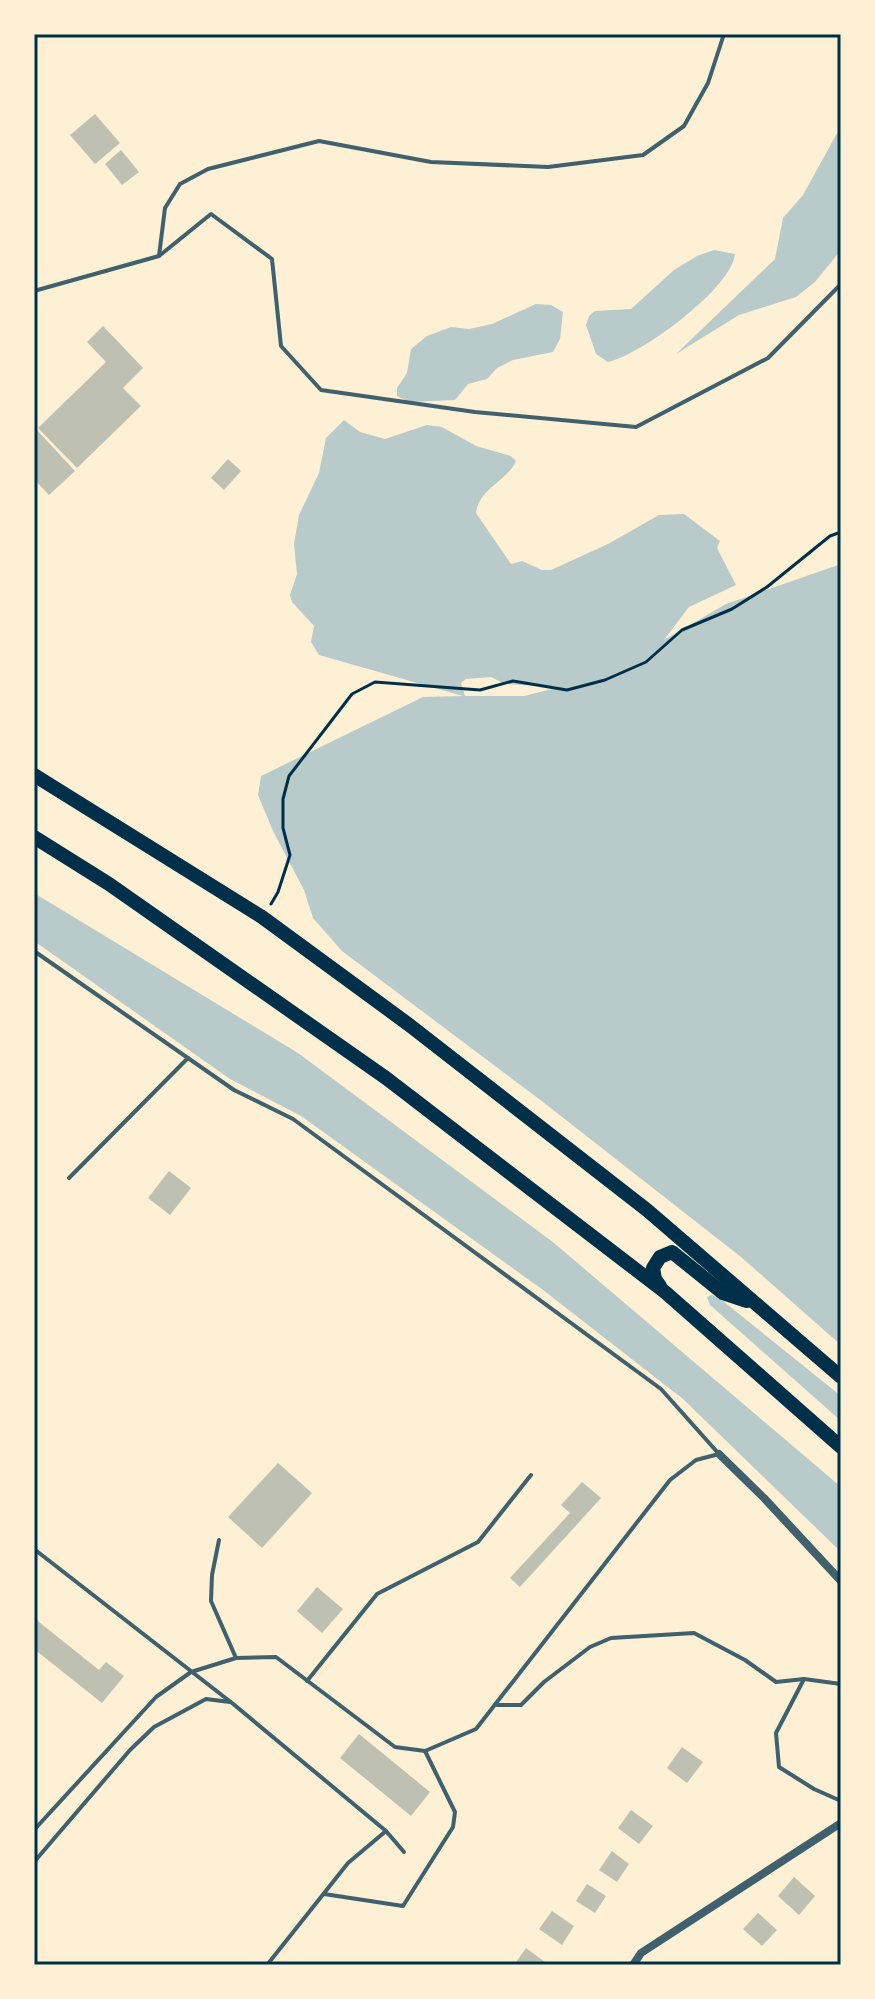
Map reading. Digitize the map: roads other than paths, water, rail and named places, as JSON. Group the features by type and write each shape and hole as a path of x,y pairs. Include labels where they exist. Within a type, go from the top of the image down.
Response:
{"main road":[{"path":"34,775 262,917 408,1024 647,1210 841,1377"},
{"path":"34,837 109,884 386,1078 665,1292 841,1447"},
{"path":"665,1292 655,1279 653,1268 660,1257 672,1252 723,1293 755,1303"}],"street":[{"path":"719,1454 841,1581"},
{"path":"633,1965 641,1953 841,1823"}],"lane":[{"path":"159,256 165,208 180,184 208,169 319,141 431,162 548,167 643,155 684,126 708,83 724,34"},
{"path":"34,291 159,256 211,214 272,259 281,346 321,390 475,412 636,427 768,358 841,284"},
{"path":"34,951 234,1090 293,1119 661,1389 719,1454 696,1460 670,1480 476,1729 425,1751 395,1747 276,1657 236,1658 191,1672 156,1697 34,1830"},
{"path":"69,1178 188,1058"},
{"path":"307,1681 377,1594 478,1542 531,1475"},
{"path":"219,1540 211,1601 236,1658"},
{"path":"34,1549 232,1703 386,1831 404,1852"},
{"path":"495,1705 521,1705 544,1682 590,1647 611,1638 694,1633 745,1660 776,1682 804,1679 841,1684"},
{"path":"804,1679 776,1733 779,1767 814,1789 841,1801"},
{"path":"34,1862 130,1750 154,1727 206,1699 232,1703"},
{"path":"324,1894 403,1906 453,1827 455,1812 425,1751"},
{"path":"267,1965 348,1863 386,1831"}]}
